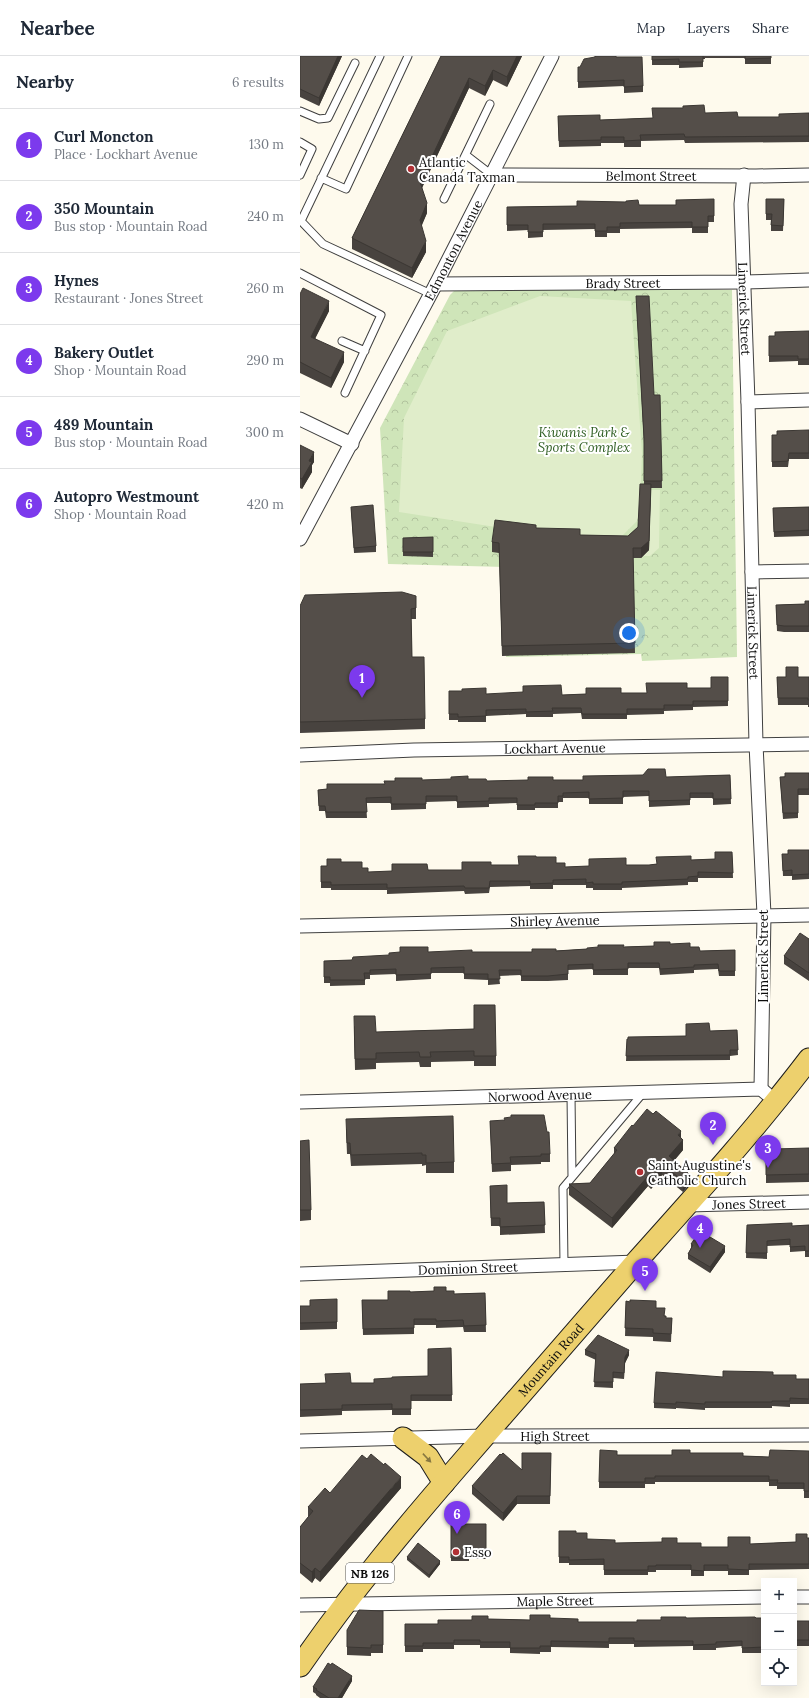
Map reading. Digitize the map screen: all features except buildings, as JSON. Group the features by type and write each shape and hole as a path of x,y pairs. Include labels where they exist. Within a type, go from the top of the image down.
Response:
{"main road":[{"name":"Mountain Road","path":"300,1666 346,1603 405,1527 688,1205 769,1095 809,1059"},
{"path":"403,1438 428,1457 444,1483"}],"street":[{"name":"Edmonton Avenue","path":"300,539 352,444 433,289 552,56"},
{"name":"Belmont Street","path":"492,175 809,175"},
{"name":"Limerick Street","path":"744,175 741,204 748,402 756,744 764,915 769,1095"},
{"name":"Brady Street","path":"433,289 809,280"},
{"path":"748,402 809,400"},
{"path":"300,419 352,444"},
{"path":"752,572 809,571"},
{"name":"Lockhart Avenue","path":"300,755 414,750 809,744"},
{"name":"Shirley Avenue","path":"300,926 809,915"},
{"name":"Norwood Avenue","path":"300,1102 643,1093 769,1095"},
{"name":"Jones Street","path":"688,1205 809,1202"},
{"name":"Dominion Street","path":"300,1274 637,1262"},
{"name":"High Street","path":"300,1441 485,1436 809,1435"},
{"name":"Maple Street","path":"300,1605 346,1603 761,1597"},
{"path":"797,1597 809,1597"}],"lane":[{"path":"378,56 301,221 323,244 433,289"},
{"path":"321,178 346,189 408,56"},
{"path":"300,111 319,119 328,118 355,63"},
{"path":"444,199 490,104"},
{"path":"300,142 312,149 300,175"},
{"path":"466,155 492,175"},
{"path":"300,273 381,314 345,393"},
{"path":"342,341 364,351"},
{"path":"564,1264 563,1188 643,1093"},
{"path":"571,1095 572,1177"}],"green space":[{"name":"Kiwanis Park & Sports Complex","path":"458,287 732,290 737,657 642,661 641,654 506,657 505,567 388,564 380,428 450,295"},
{"path":"540,296 631,301 642,453 640,508 637,521 621,537 546,535 399,512 404,418 447,331"},
{"path":"647,490 660,490 659,548 650,556 593,556 639,540"}],"place":[{"name":"Atlantic Canada Taxman","path":"411,169"},
{"name":"Curl Moncton","path":"362,698"},
{"name":"350 Mountain","path":"713,1145"},
{"name":"Hynes","path":"768,1168"},
{"name":"Saint Augustine's Catholic Church","path":"640,1172"},
{"name":"Bakery Outlet","path":"700,1248"},
{"name":"489 Mountain","path":"645,1291"},
{"name":"Autopro Westmount","path":"457,1534"},
{"name":"Esso","path":"456,1552"}]}
